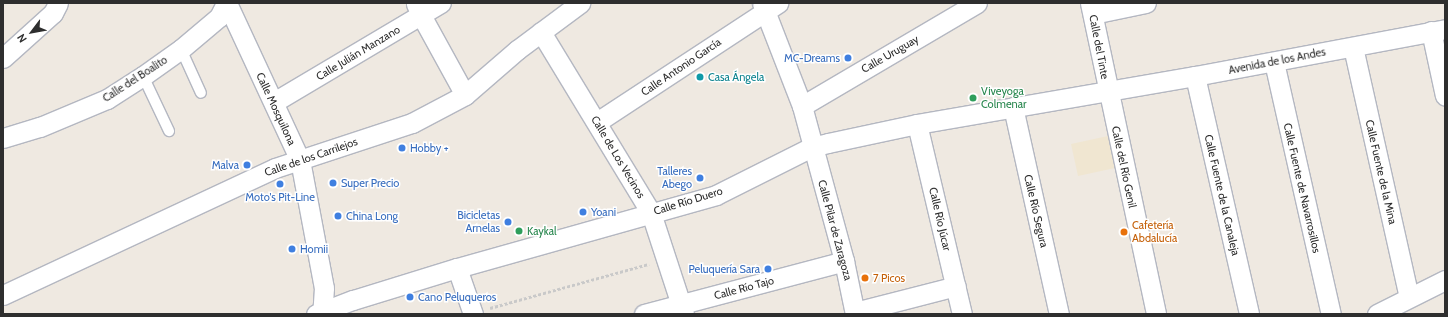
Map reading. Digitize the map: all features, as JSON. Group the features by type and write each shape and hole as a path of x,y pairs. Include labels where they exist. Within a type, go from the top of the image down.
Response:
{"street":[{"path":"3,58 52,13 58,3"},
{"name":"Calle del Boalito","path":"3,138 40,127 107,98 143,76 180,49 219,17 226,3"},
{"name":"Calle Mosquilona","path":"226,3 274,102 300,160 324,288 320,313"},
{"name":"Calle Julián Manzano","path":"274,102 418,9 441,3"},
{"name":"Calle de los Carrilejos","path":"3,295 275,168 412,122 465,95 541,32 580,3"},
{"name":"Calle Uruguay","path":"802,106 977,3"},
{"path":"1092,9 1146,3"},
{"name":"Calle Pilar de Zaragoza","path":"768,6 802,106 844,262 855,313"},
{"name":"Calle Antonio García","path":"597,122 768,6"},
{"path":"418,9 465,95"},
{"name":"Calle del Tinte","path":"1092,9 1108,91"},
{"path":"1438,30 1445,96"},
{"name":"Avenida de los Andes","path":"1108,91 1274,62 1438,30"},
{"name":"Calle de Los Vecinos","path":"541,32 651,213 683,309"},
{"name":"Calle Fuente de la Mina","path":"1353,47 1410,297"},
{"name":"Calle Fuente de Navarrosillos","path":"1274,62 1331,314"},
{"name":"Calle Fuente de la Canaleja","path":"1195,76 1249,314"},
{"name":"Calle Río Duero","path":"320,313 457,268 716,195 812,147 917,124 1108,91"},
{"name":"Calle del Río Genil","path":"1108,91 1156,314"},
{"name":"Calle Río Segura","path":"1013,107 1059,314"},
{"name":"Calle Río Júcar","path":"917,124 962,314"},
{"name":"Calle Río Tajo","path":"644,314 683,309 844,262"},
{"path":"457,268 473,314"},
{"path":"1377,314 1445,280"},
{"path":"855,313 956,286"}],"lane":[{"path":"180,49 201,93"},
{"path":"143,76 169,131"}],"path":[{"path":"473,314 667,260"}],"shaded area":[{"path":"1108,136 1115,168 1078,176 1071,144"}],"place":[{"name":"MC-Dreams","path":"848,58"},
{"name":"Casa Ángela","path":"700,77"},
{"name":"Viveyoga Colmenar","path":"973,98"},
{"name":"Hobby +","path":"402,148"},
{"name":"Malva","path":"247,165"},
{"name":"Talleres Abego","path":"700,178"},
{"name":"Super Precio","path":"333,183"},
{"name":"Moto's Pit-Line","path":"280,184"},
{"name":"Yoani","path":"583,212"},
{"name":"China Long","path":"338,216"},
{"name":"Bicicletas Arnelas","path":"508,222"},
{"name":"Kaykal","path":"519,231"},
{"name":"Cafetería Abdalucía","path":"1124,232"},
{"name":"Homii","path":"292,249"},
{"name":"Peluquería Sara","path":"768,269"},
{"name":"7 Picos","path":"865,278"},
{"name":"Cano Peluqueros","path":"410,297"}]}
